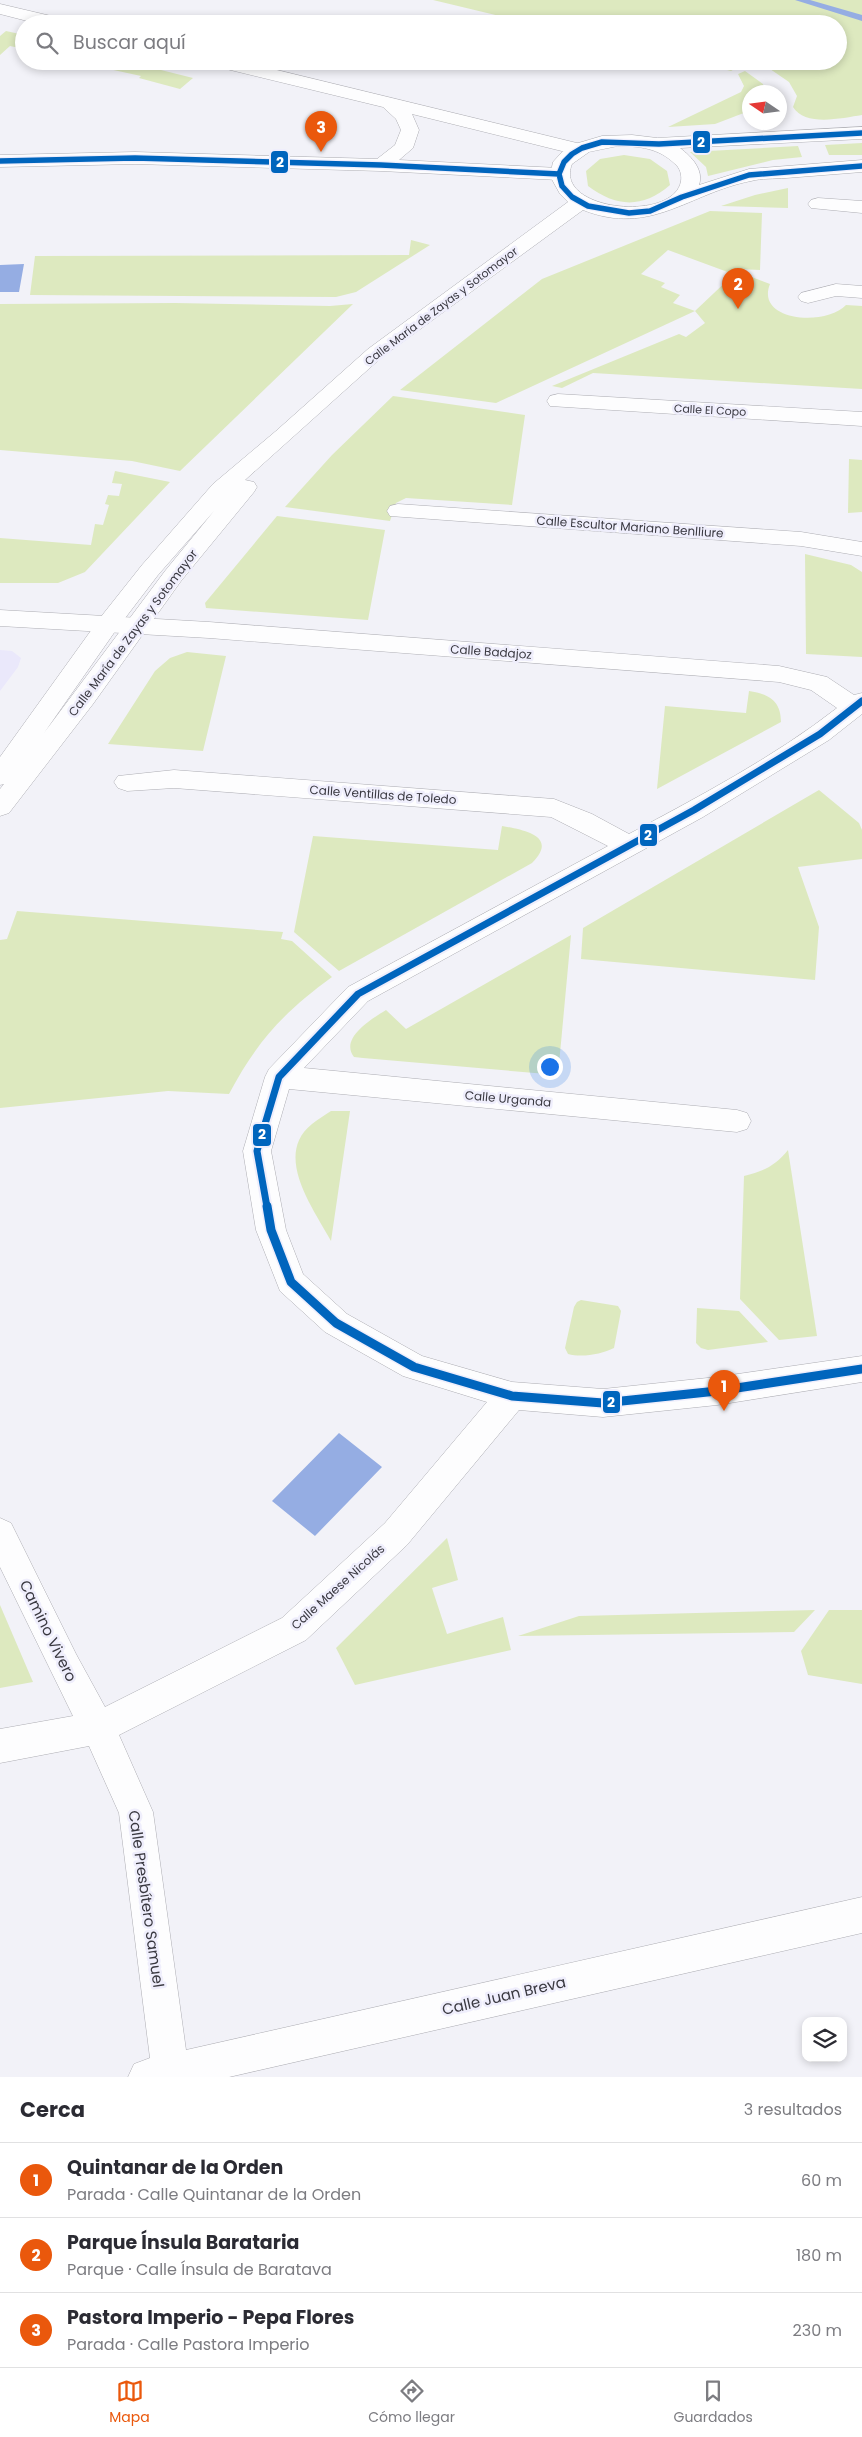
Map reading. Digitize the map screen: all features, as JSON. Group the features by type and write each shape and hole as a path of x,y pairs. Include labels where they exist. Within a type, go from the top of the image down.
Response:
{"street":[{"path":"0,8 27,15"},
{"path":"252,70 578,149"},
{"path":"381,165 403,148 410,130 404,116 390,104"},
{"path":"862,132 656,144 618,140 596,142 578,149 568,156 562,164 559,174 562,186 572,197 607,211 629,213 659,208 682,197 749,175 862,166"},
{"path":"656,144 676,154 686,164 691,175 689,186 682,197"},
{"path":"0,161 135,158 381,165 559,174"},
{"name":"Calle María de Zayas y Sotomayor","path":"0,807 84,698 150,570 221,489 284,436 375,353 581,202"},
{"path":"818,204 862,207"},
{"path":"808,297 836,290 862,292"},
{"name":"Calle El Copo","path":"558,401 862,419"},
{"name":"Calle Escultor Mariano Benlliure","path":"398,511 801,539 841,544 862,549"},
{"name":"Calle Badajoz","path":"0,618 121,625 779,674 818,683 858,704"},
{"name":"Calle María de Zayas y Sotomayor","path":"0,776 121,625"},
{"path":"858,704 820,734 629,847 358,994 279,1077 257,1151 271,1230 291,1282 336,1323 414,1367 512,1396 603,1402 718,1391 862,1369"},
{"name":"Calle Ventillas de Toledo","path":"127,782 174,779 554,808 584,820 614,836 629,847"},
{"name":"Calle Urganda","path":"279,1077 737,1121"},
{"name":"Calle Maese Nicolás","path":"0,1746 98,1728 294,1629 396,1534 512,1396"},
{"name":"Camino Vivero","path":"0,1533 64,1665 98,1728"},
{"name":"Calle Presbítero Samuel","path":"98,1728 136,1812 162,2075"},
{"name":"Calle Juan Breva","path":"162,2075 862,1915"}],"shaded area":[{"path":"0,650 12,651 21,658 18,667 0,691"}],"green space":[{"path":"433,0 862,0 862,115 824,120 806,117 793,107 797,96 789,82 772,70 847,70 847,15 496,15"},
{"path":"6,31 15,33 15,47 10,46 0,55 0,36"},
{"path":"113,70 161,70 193,78 180,89 139,78 141,76"},
{"path":"745,71 763,85 744,85 738,74"},
{"path":"742,90 742,114 715,124 668,127"},
{"path":"862,143 862,155 829,155 825,145"},
{"path":"798,146 802,157 773,160 708,176 706,167 690,152"},
{"path":"624,155 650,159 667,171 670,185 660,193 649,198 629,202 609,198 588,186 586,171 600,159"},
{"path":"788,188 788,208 721,206 755,195"},
{"path":"710,211 762,213 760,270 739,269 736,271 770,284 768,296 773,306 782,313 794,317 809,318 823,316 836,312 846,305 862,306 862,389 593,373 562,388 552,386 679,334 686,337 705,323 695,311 496,403 400,390 542,279","holes":["668,250 733,274 695,311 673,303 680,295 661,287 665,283 641,274"]},
{"path":"411,240 430,245 356,292 336,297 30,295 35,256 409,255"},
{"path":"175,303 330,306 353,304 180,471 132,461 0,450 0,304"},
{"path":"393,396 525,415 512,505 406,498 396,503 390,521 285,507 332,455"},
{"path":"849,459 862,460 862,512 848,513"},
{"path":"115,471 170,482 85,572 58,583 0,583 0,538 91,545 95,524 103,525 109,505 105,504 108,495 119,496 122,484 112,483"},
{"path":"277,516 385,530 368,620 206,608 205,603"},
{"path":"805,554 851,565 862,572 862,657 806,654"},
{"path":"187,652 226,656 203,751 108,744 155,671 170,658"},
{"path":"749,691 772,699 779,708 781,722 657,789 665,706 746,713"},
{"path":"819,790 859,823 862,830 862,859 798,867 819,927 815,980 581,959 583,928"},
{"path":"502,826 528,832 540,840 542,846 532,863 339,971 294,932 313,836 498,850"},
{"path":"17,911 283,932 281,939 292,941 332,977 286,1015 273,1029 250,1058 229,1094 168,1091 0,1108 0,940 7,939"},
{"path":"571,935 558,1075 354,1057 351,1043 354,1036 366,1023 386,1010 406,1029"},
{"path":"331,1111 350,1111 331,1241 300,1182 296,1166 296,1151 301,1137 312,1124"},
{"path":"788,1150 817,1336 779,1340 740,1299 744,1176 769,1167"},
{"path":"581,1300 618,1306 621,1311 614,1348 592,1355 579,1356 568,1354 565,1348 574,1307"},
{"path":"697,1308 739,1311 768,1342 708,1350 701,1348 696,1343"},
{"path":"447,1538 458,1580 432,1588 447,1634 503,1617 511,1650 355,1685 336,1648"},
{"path":"0,1605 33,1682 0,1688"},
{"path":"815,1610 794,1632 518,1636 579,1616"},
{"path":"829,1610 862,1610 862,1684 808,1675 801,1651"}],"water":[{"path":"24,264 19,292 0,292 0,265"},
{"path":"339,1433 382,1467 315,1536 272,1501"}],"waterway":[{"path":"800,0 862,18"}],"transit line":[{"name":"2","path":"862,133 659,144 619,141 602,142 582,148 572,154 564,162 559,174 562,186 572,197 588,206 629,213 650,211 682,197 749,175 862,166"},
{"name":"2","path":"0,161 135,158 381,165 559,174"},
{"name":"2","path":"862,701 820,734 694,810 358,994 279,1077 257,1151 271,1230 291,1282 336,1323 414,1367 512,1396 603,1403 717,1391 862,1369"}],"place":[{"name":"Pastora Imperio - Pepa Flores","path":"321,152"},
{"name":"Parque Ínsula Barataria","path":"738,309"},
{"name":"Quintanar de la Orden","path":"724,1411"}]}
